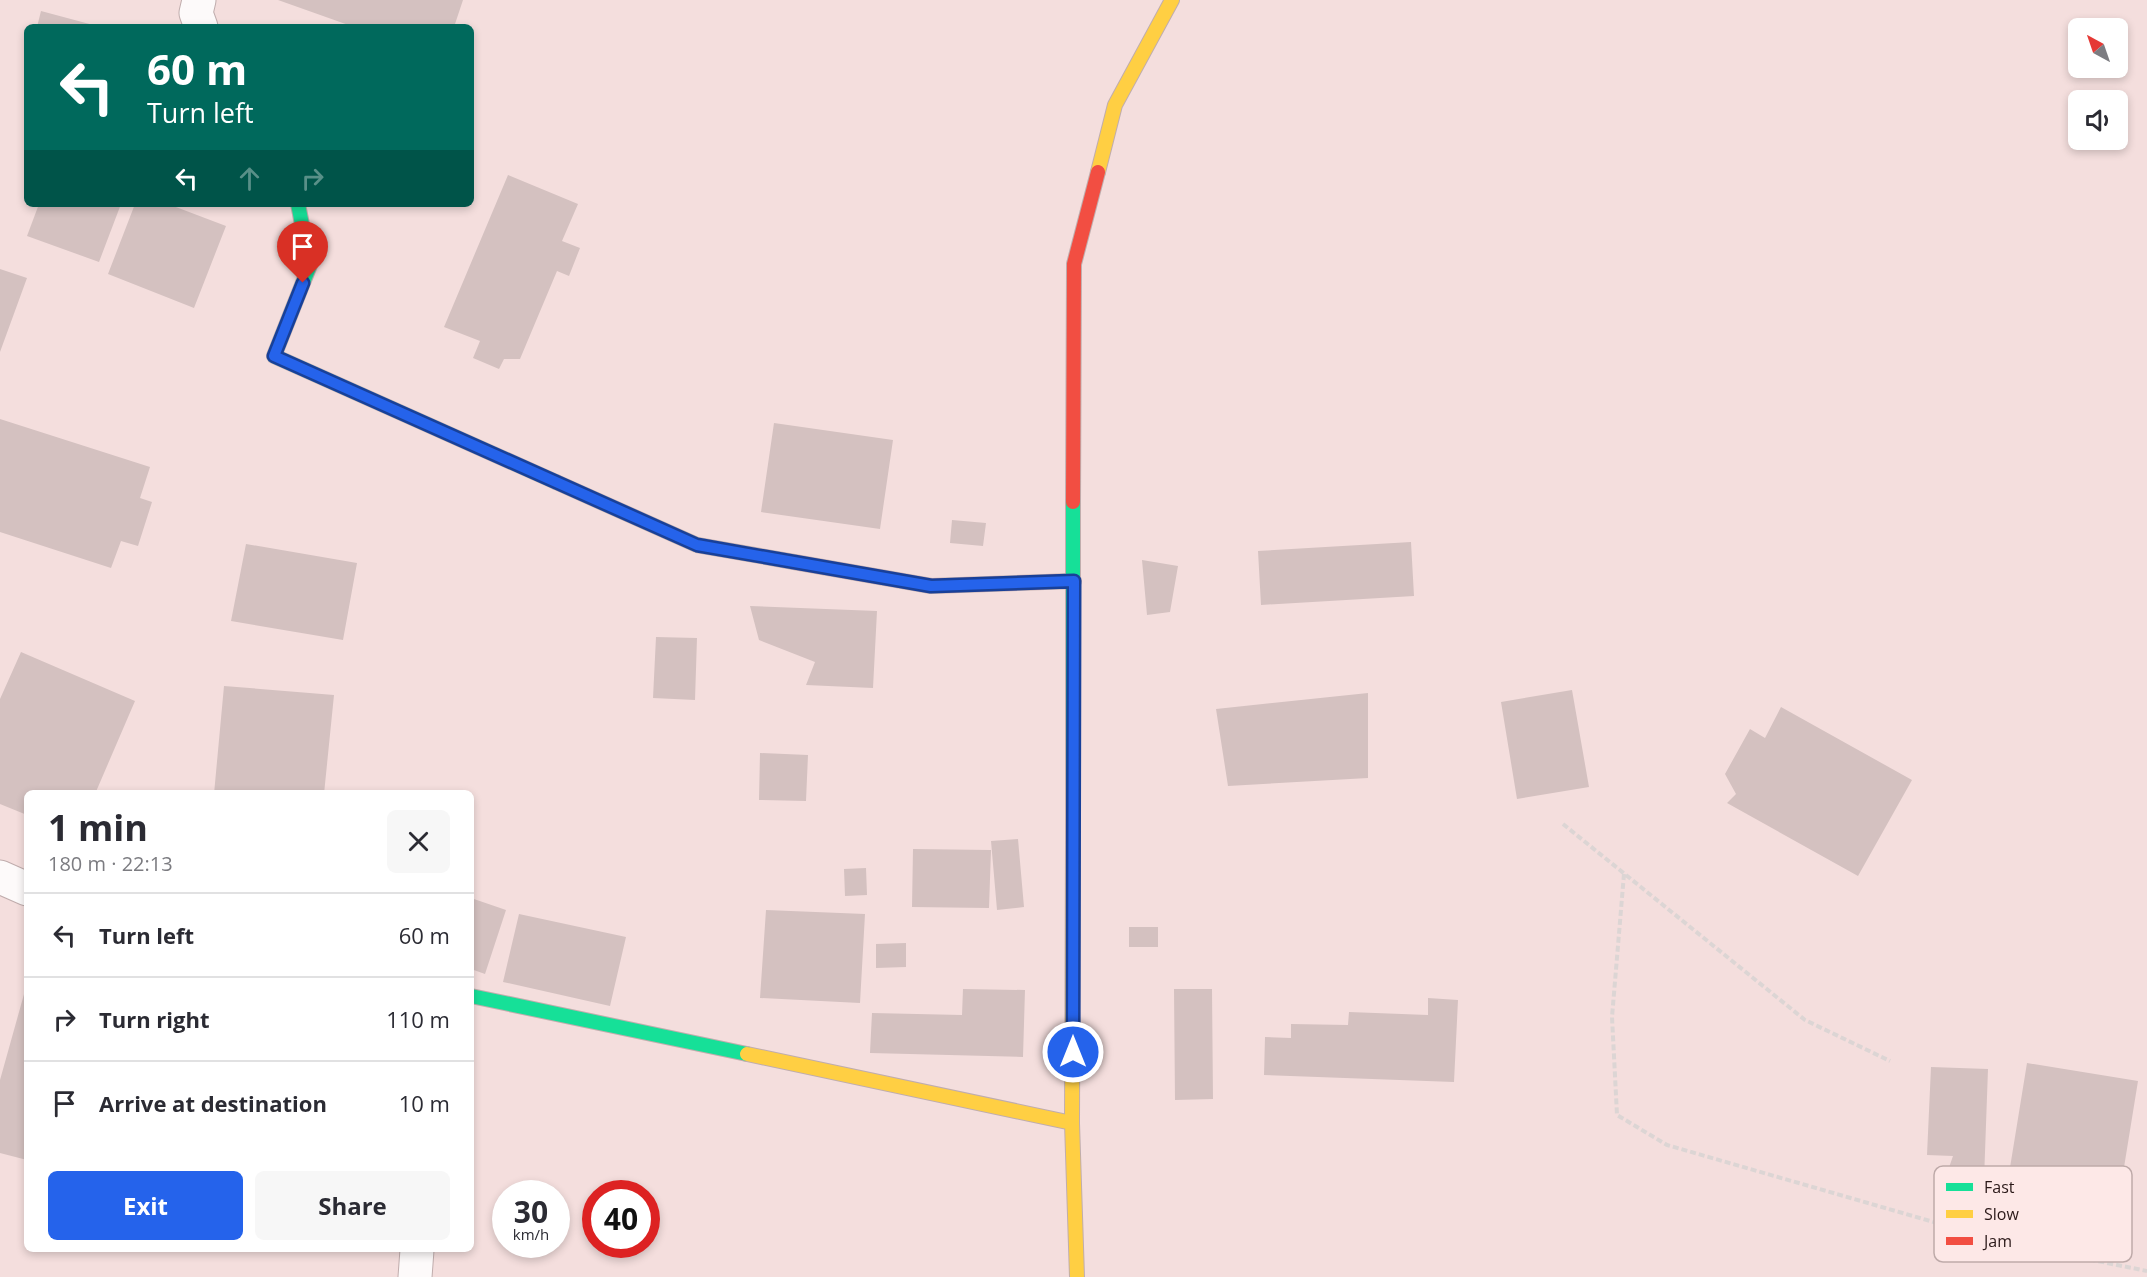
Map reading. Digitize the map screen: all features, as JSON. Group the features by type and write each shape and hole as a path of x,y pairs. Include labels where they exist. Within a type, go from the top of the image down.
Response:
{"street":[{"path":"199,0 196,13 200,24"},
{"path":"1077,1277 1072,1123 1074,264 1115,105 1172,0"},
{"path":"299,207 310,265 274,356 697,545 931,586 1074,581"},
{"path":"0,877 24,888"},
{"path":"474,997 1072,1123"},
{"path":"415,1277 417,1252"}],"path":[{"path":"1563,824 1805,1020 1890,1060"},
{"path":"1624,874 1612,1017 1617,1115 1667,1145 1934,1222"},
{"path":"2102,1262 2147,1271"}],"building":[{"path":"278,0 463,0 455,24 346,24"},
{"path":"41,11 90,24 38,24"},
{"path":"508,175 578,204 562,241 580,248 569,276 557,271 520,359 504,359 499,369 473,358 480,341 444,327"},
{"path":"38,207 120,207 99,262 27,236"},
{"path":"134,207 176,207 226,226 194,308 108,274"},
{"path":"0,269 27,278 0,352"},
{"path":"0,419 150,467 140,498 152,502 138,546 121,541 111,568 0,532"},
{"path":"774,423 893,440 880,529 761,512"},
{"path":"952,520 986,523 983,546 950,543"},
{"path":"1411,542 1414,596 1261,605 1258,551"},
{"path":"246,544 357,563 343,640 231,621"},
{"path":"1142,560 1178,566 1170,612 1147,615"},
{"path":"750,606 877,611 873,688 806,685 815,662 759,640"},
{"path":"656,637 697,638 695,700 653,698"},
{"path":"21,652 135,701 97,790 24,790 24,814 0,804 0,699"},
{"path":"224,686 334,695 324,790 214,790"},
{"path":"1572,690 1589,787 1517,799 1501,702"},
{"path":"1368,693 1368,778 1228,786 1216,709"},
{"path":"1781,707 1912,780 1858,876 1727,803 1736,794 1725,774 1750,729 1765,738"},
{"path":"760,753 808,755 806,801 759,800"},
{"path":"1018,839 1024,907 997,910 991,841"},
{"path":"913,849 991,850 989,908 912,907"},
{"path":"866,868 867,895 845,896 844,869"},
{"path":"474,899 506,910 485,974 474,970"},
{"path":"766,910 865,914 860,1003 760,998"},
{"path":"519,914 626,937 610,1006 503,982"},
{"path":"1129,927 1158,927 1158,947 1129,947"},
{"path":"906,943 906,967 876,968 876,944"},
{"path":"963,989 1025,990 1023,1057 870,1053 872,1013 962,1015"},
{"path":"1174,989 1212,989 1213,1099 1175,1100"},
{"path":"24,994 24,1159 0,1153 0,1080"},
{"path":"1428,998 1458,1000 1454,1082 1264,1075 1265,1037 1291,1038 1291,1024 1348,1025 1349,1012 1428,1015"},
{"path":"2027,1063 2138,1081 2124,1166 2010,1166"},
{"path":"1931,1067 1988,1069 1985,1166 1950,1166 1953,1156 1927,1155"}],"traffic: fast":[{"path":"299,207 310,265 274,356 556,482"},
{"path":"1073,502 1073,844"},
{"path":"474,997 747,1054"}],"traffic: slow":[{"path":"1098,172 1115,105 1172,0"},
{"path":"556,482 697,545 794,562"},
{"path":"1073,844 1072,1123 1077,1277"},
{"path":"747,1054 1072,1123"}],"traffic: jam":[{"path":"1073,502 1074,264 1098,172"},
{"path":"794,562 931,586 1074,581"}],"route":[{"path":"303,283 274,356 697,545 931,586 1074,581 1073,1052"}]}
